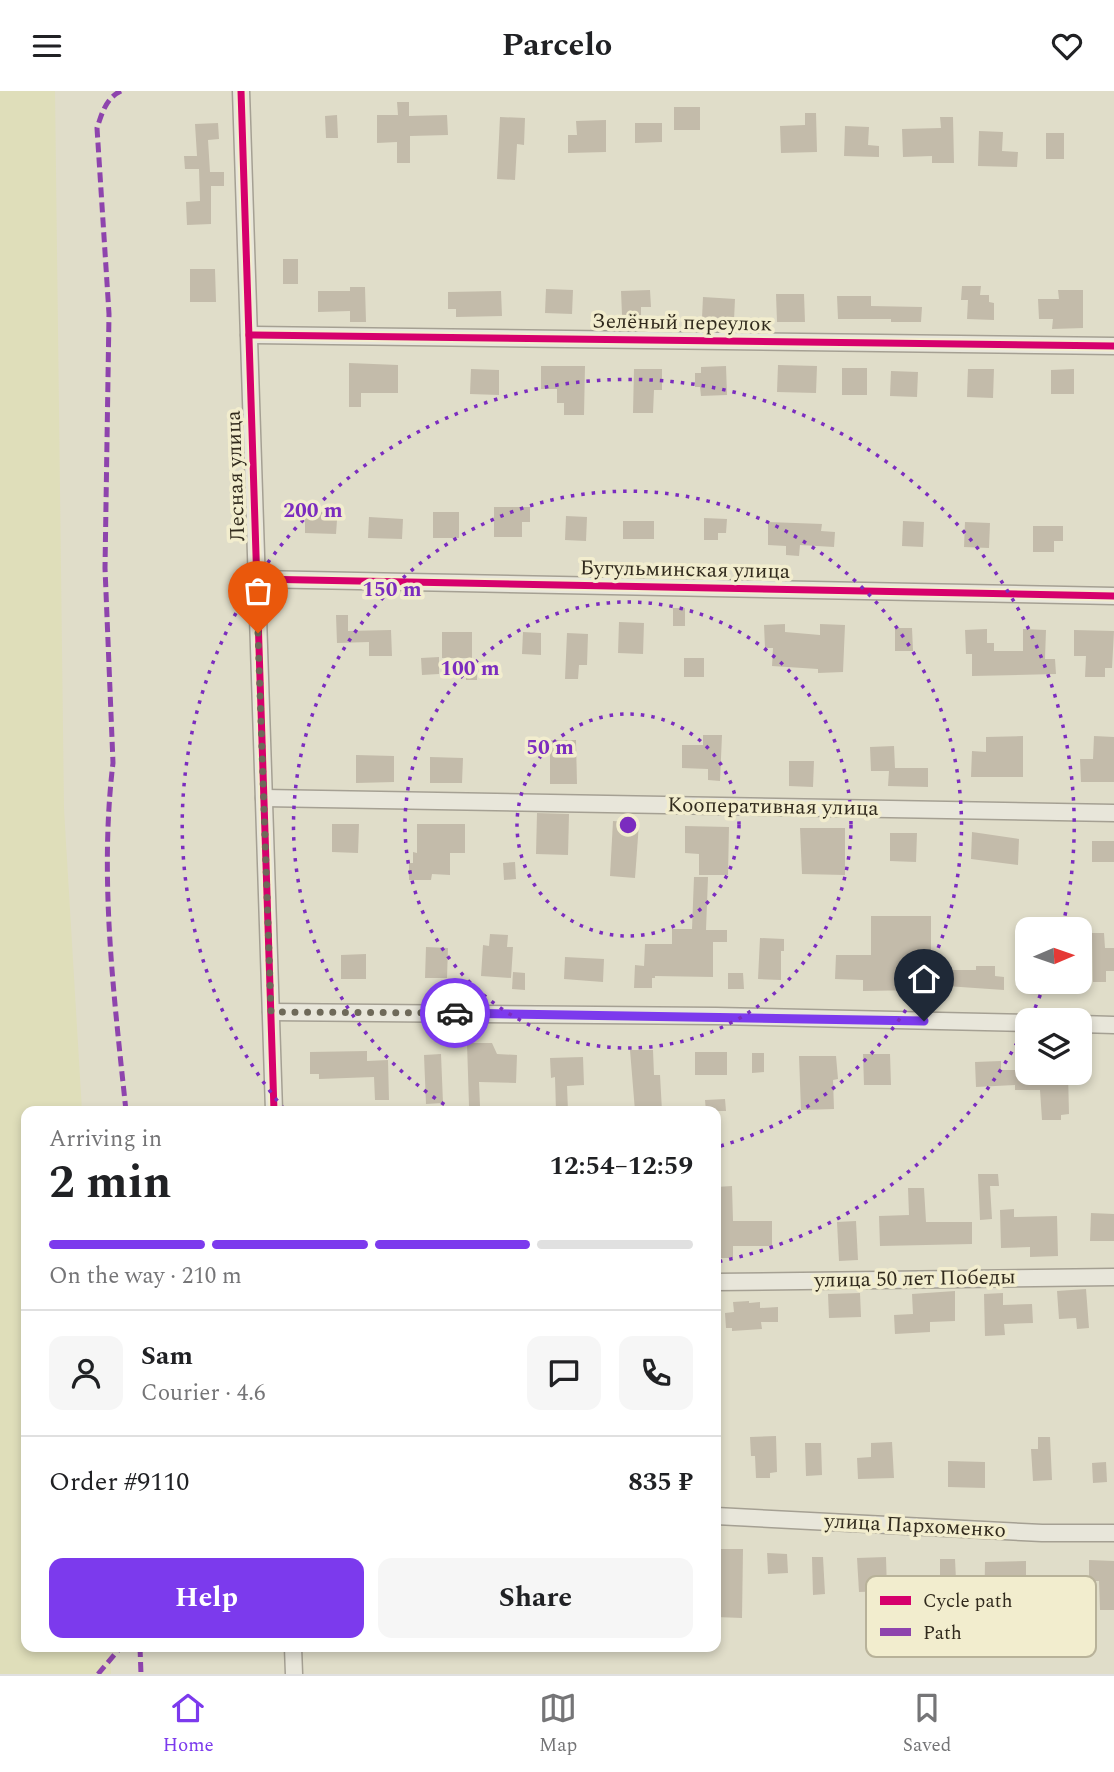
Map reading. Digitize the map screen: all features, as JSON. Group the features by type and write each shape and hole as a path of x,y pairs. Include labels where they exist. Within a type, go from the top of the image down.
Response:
{"street":[{"name":"Лесная улица","path":"242,91 274,1106"},
{"name":"Зелёный переулок","path":"249,335 1114,346"},
{"name":"Бугульминская улица","path":"256,579 1114,596"},
{"name":"Кооперативная улица","path":"264,798 1114,813"},
{"path":"271,1012 716,1016 1015,1023"},
{"path":"1092,1024 1114,1025"},
{"name":"улица 50 лет Победы","path":"721,1282 1114,1277"},
{"name":"улица Пархоменко","path":"721,1516 1042,1533 1114,1533"},
{"path":"293,1652 294,1674"}],"green space":[{"path":"0,91 55,91 64,809 82,1106 21,1106 21,1652 110,1652 111,1674 0,1674"}],"building":[{"path":"397,102 409,102 409,116 447,115 448,135 410,136 410,163 397,163 397,142 377,143 377,115 398,115"},
{"path":"674,107 700,107 700,130 674,130"},
{"path":"805,113 816,113 817,152 781,153 780,126 805,125"},
{"path":"337,115 338,138 326,138 325,116"},
{"path":"500,117 525,118 524,145 517,144 515,180 497,179"},
{"path":"940,117 953,117 954,163 932,163 932,156 903,157 902,129 941,128"},
{"path":"606,120 606,152 568,153 568,135 577,135 576,121"},
{"path":"218,123 219,139 208,140 210,172 224,172 224,186 211,186 211,224 187,225 186,202 200,201 199,169 185,169 184,156 197,156 195,124"},
{"path":"635,123 662,123 662,142 635,143"},
{"path":"845,126 869,127 868,145 879,146 879,157 844,156"},
{"path":"979,131 1003,132 1002,151 1018,152 1017,167 978,166"},
{"path":"1046,133 1064,133 1064,159 1046,159"},
{"path":"283,259 298,259 298,284 283,284"},
{"path":"190,269 215,269 216,302 190,302"},
{"path":"962,286 981,286 980,295 989,295 989,302 994,303 994,320 967,319 968,300 961,300"},
{"path":"350,287 365,287 366,322 350,322 350,311 318,312 318,291 350,291"},
{"path":"546,289 573,290 572,314 545,313"},
{"path":"650,290 651,307 641,307 641,315 622,315 621,291"},
{"path":"1058,290 1083,290 1083,328 1052,329 1053,319 1039,319 1038,299 1059,299"},
{"path":"501,291 502,316 456,317 456,309 448,309 448,292"},
{"path":"776,294 804,294 805,322 777,322"},
{"path":"837,296 871,296 871,306 922,307 921,322 838,319"},
{"path":"703,297 735,299 734,320 702,318"},
{"path":"349,363 398,365 398,393 361,393 361,407 349,407"},
{"path":"778,365 817,366 816,393 777,392"},
{"path":"541,366 585,366 584,415 564,415 564,403 557,403 557,389 541,389"},
{"path":"726,366 727,395 701,396 700,387 695,387 695,373 701,373 701,367"},
{"path":"842,368 867,368 867,395 842,395"},
{"path":"471,369 499,370 499,395 470,394"},
{"path":"634,369 662,369 662,390 654,390 653,413 633,413"},
{"path":"968,369 994,369 993,398 967,397"},
{"path":"1074,369 1074,394 1051,394 1051,370"},
{"path":"891,371 918,372 917,397 890,396"},
{"path":"494,507 530,507 530,522 522,522 522,537 494,537"},
{"path":"305,512 323,512 325,520 337,520 336,534 305,533"},
{"path":"433,512 459,512 459,538 433,538"},
{"path":"566,516 587,517 586,541 565,540"},
{"path":"369,517 403,519 402,539 368,538"},
{"path":"704,518 727,519 726,533 718,533 718,540 704,540"},
{"path":"623,521 654,521 654,539 623,539"},
{"path":"903,521 924,522 923,547 902,546"},
{"path":"768,522 822,524 821,531 835,532 834,547 800,545 799,556 786,555 786,546 768,545"},
{"path":"965,522 990,523 989,548 964,547"},
{"path":"1033,526 1063,526 1063,541 1054,541 1054,552 1033,552"},
{"path":"673,608 685,608 685,626 673,626"},
{"path":"336,615 348,615 348,631 391,630 392,656 369,656 369,642 337,643"},
{"path":"619,622 644,623 643,654 618,653"},
{"path":"785,624 785,632 820,635 820,624 845,625 843,672 818,673 818,669 772,666 773,648 765,648 764,625"},
{"path":"895,628 912,628 913,651 895,651"},
{"path":"987,629 987,643 994,643 994,651 1023,651 1023,629 1046,630 1045,659 1055,659 1056,674 972,676 972,654 966,654 965,630"},
{"path":"1074,630 1114,631 1112,668 1105,668 1105,677 1085,677 1086,656 1074,656"},
{"path":"442,632 472,632 472,658 442,658"},
{"path":"523,632 541,633 541,655 522,654"},
{"path":"567,633 588,634 587,665 579,665 578,679 565,679"},
{"path":"439,657 439,674 422,675 421,658"},
{"path":"684,658 704,658 704,677 684,677"},
{"path":"466,667 477,667 477,680 466,680"},
{"path":"703,735 722,735 720,781 708,780 708,769 682,768 682,745 703,745"},
{"path":"1023,736 1023,777 971,777 972,751 986,752 986,737"},
{"path":"1094,736 1114,737 1114,782 1081,782 1080,759 1093,759"},
{"path":"550,740 576,740 577,784 550,784"},
{"path":"894,746 895,768 928,768 928,787 888,786 889,771 871,771 870,747"},
{"path":"356,755 394,756 394,782 356,783"},
{"path":"430,757 463,758 462,783 430,783"},
{"path":"789,761 814,761 813,787 789,786"},
{"path":"537,813 569,814 568,855 536,854"},
{"path":"613,821 639,823 635,878 610,876"},
{"path":"332,824 359,824 358,853 332,852"},
{"path":"417,824 465,824 465,853 450,853 450,875 432,874 431,880 409,880 409,863 413,863 413,852 417,853"},
{"path":"685,826 729,827 728,875 699,875 699,854 685,853"},
{"path":"800,828 845,828 845,875 802,874"},
{"path":"972,832 1019,839 1018,865 971,859"},
{"path":"890,833 917,833 916,862 890,861"},
{"path":"1092,841 1114,841 1114,862 1092,862"},
{"path":"515,862 516,879 504,880 503,863"},
{"path":"694,877 708,877 706,930 727,930 727,942 713,942 713,977 655,976 652,978 652,988 634,988 635,965 644,966 645,944 672,944 672,929 692,929"},
{"path":"871,916 931,916 931,954 921,955 921,990 863,991 863,980 835,979 836,955 871,955"},
{"path":"1092,933 1104,933 1105,948 1114,948 1114,971 1106,971 1106,982 1093,982"},
{"path":"490,934 508,935 507,947 513,947 511,978 481,976 483,945 489,946"},
{"path":"760,938 784,939 784,951 781,951 781,980 758,979"},
{"path":"426,947 448,948 447,978 425,978"},
{"path":"366,954 366,979 341,979 341,955"},
{"path":"565,957 604,959 603,982 564,979"},
{"path":"976,966 995,966 995,976 1004,977 1004,990 946,986 946,970 976,970"},
{"path":"513,972 525,973 525,990 512,989"},
{"path":"728,973 743,973 744,989 728,989"},
{"path":"467,1043 492,1043 497,1054 517,1055 516,1083 479,1082 480,1106 469,1106"},
{"path":"630,1050 653,1050 654,1075 660,1075 662,1106 635,1106"},
{"path":"367,1051 367,1061 388,1060 389,1100 375,1100 374,1077 319,1079 319,1074 310,1074 310,1052"},
{"path":"695,1052 727,1052 727,1075 695,1075"},
{"path":"752,1053 764,1053 764,1072 752,1073"},
{"path":"441,1054 443,1103 426,1104 424,1055"},
{"path":"863,1054 890,1054 891,1085 864,1085"},
{"path":"799,1056 836,1056 838,1079 833,1080 834,1109 801,1110"},
{"path":"583,1057 584,1085 567,1086 568,1106 556,1106 555,1077 551,1078 550,1058"},
{"path":"1001,1061 1001,1070 1015,1070 1015,1085 976,1087 975,1062"},
{"path":"1015,1085 1068,1085 1069,1114 1061,1115 1061,1120 1042,1120 1040,1090 1015,1090"},
{"path":"725,1099 726,1111 721,1111 721,1106 706,1106 705,1100"},
{"path":"978,1174 998,1174 999,1186 990,1186 992,1219 980,1220"},
{"path":"732,1186 733,1221 772,1221 772,1246 733,1246 733,1258 721,1258 721,1187"},
{"path":"908,1188 924,1188 926,1222 972,1222 972,1244 880,1246 879,1216 909,1215"},
{"path":"1014,1209 1014,1217 1057,1216 1058,1256 1030,1257 1030,1247 1001,1248 1000,1210"},
{"path":"1091,1213 1114,1214 1114,1241 1090,1241"},
{"path":"856,1221 858,1260 839,1261 837,1222"},
{"path":"1086,1289 1089,1328 1077,1329 1076,1318 1059,1319 1057,1291"},
{"path":"955,1291 955,1321 930,1322 930,1332 895,1334 894,1315 913,1314 912,1294"},
{"path":"860,1293 861,1317 829,1318 828,1294"},
{"path":"1003,1293 1003,1305 1032,1304 1033,1323 1004,1324 1005,1335 985,1336 984,1294"},
{"path":"733,1302 760,1302 760,1308 778,1307 778,1322 761,1322 762,1329 732,1331 732,1328 726,1328 725,1313 734,1312"},
{"path":"776,1436 777,1472 770,1473 770,1478 756,1478 755,1456 751,1456 750,1437"},
{"path":"1038,1437 1050,1437 1052,1480 1033,1481 1031,1449 1038,1449"},
{"path":"892,1442 894,1478 858,1479 857,1458 871,1457 871,1443"},
{"path":"805,1443 821,1443 822,1475 806,1476"},
{"path":"948,1461 985,1462 985,1488 948,1487"},
{"path":"1106,1462 1107,1482 1093,1483 1092,1463"},
{"path":"721,1549 743,1549 742,1618 721,1617"},
{"path":"767,1553 787,1554 788,1573 768,1574"},
{"path":"812,1557 823,1557 825,1594 813,1595"},
{"path":"886,1557 887,1576 866,1576 866,1592 859,1592 857,1558"},
{"path":"940,1559 955,1559 956,1576 940,1576"},
{"path":"1089,1560 1114,1561 1114,1610 1100,1610 1099,1581 1096,1581 1096,1576 1089,1576"},
{"path":"1026,1561 1026,1576 985,1576 985,1562"}],"marked path":[{"path":"121,91 108,102 97,128 109,314 105,568 113,763 107,850 108,894 113,981 126,1106"},
{"path":"98,1674 117,1652"},
{"path":"140,1652 141,1674"}],"cycle path":[{"path":"241,91 274,1106"},
{"path":"249,335 1114,346"},
{"path":"256,579 1114,596"}],"way so far":[{"path":"258,633 271,1012 455,1013"}],"route":[{"path":"455,1013 924,1021"}]}
